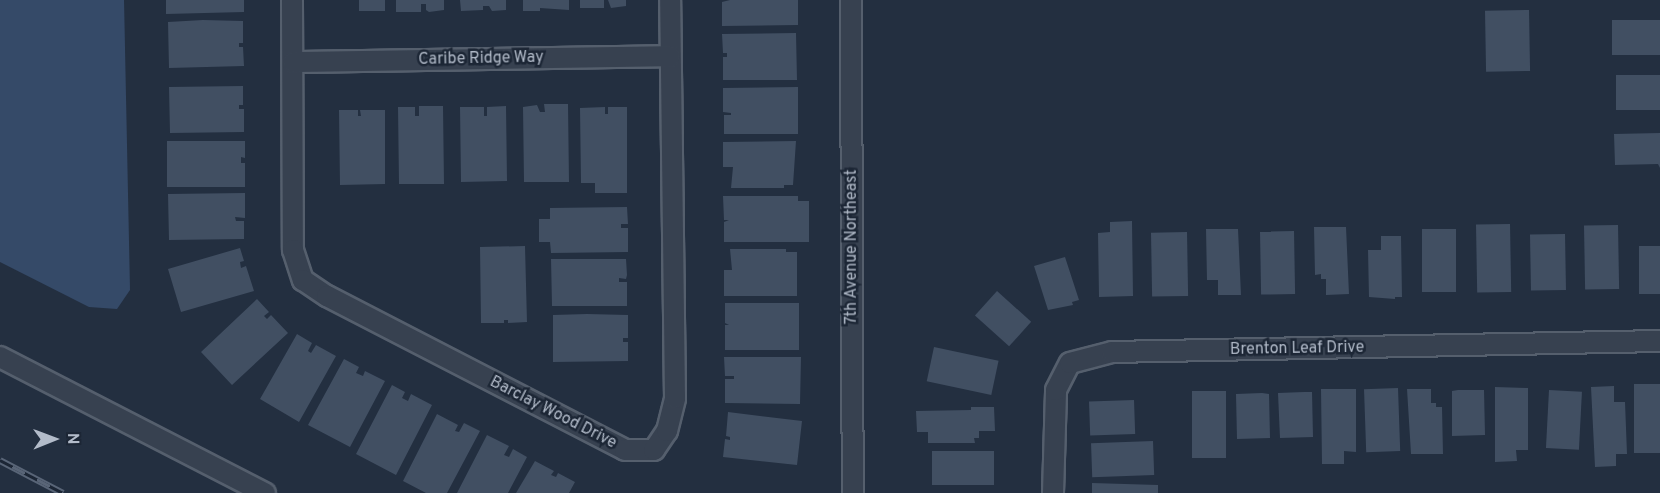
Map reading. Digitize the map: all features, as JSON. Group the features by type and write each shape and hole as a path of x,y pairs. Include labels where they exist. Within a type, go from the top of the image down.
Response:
{"street":[{"name":"Barclay Wood Drive","path":"292,0 293,250 303,280 327,296 625,450 654,450 667,430 675,398 670,0"},
{"name":"7th Avenue Northeast","path":"851,0 853,493"},
{"name":"Caribe Ridge Way","path":"293,62 670,56"},
{"name":"Brenton Leaf Drive","path":"1053,493 1056,390 1070,363 1112,352 1660,341"},
{"path":"0,357 265,493"}],"water":[{"path":"0,0 124,0 130,290 117,309 89,307 0,262"}],"building":[{"path":"166,0 244,0 244,12 166,14"},
{"path":"359,0 385,0 385,11 359,11"},
{"path":"396,0 444,0 444,10 429,12 426,10 426,4 421,4 421,12 396,12"},
{"path":"460,0 506,0 506,10 492,11 489,6 483,6 483,10 461,11"},
{"path":"523,0 569,0 569,10 540,8 540,11 523,11"},
{"path":"580,0 604,0 604,8 580,8"},
{"path":"608,0 626,0 626,6 611,8"},
{"path":"798,0 798,25 722,26 722,2"},
{"path":"1529,10 1530,71 1486,72 1485,11"},
{"path":"1612,20 1660,20 1660,55 1612,55"},
{"path":"243,21 243,43 239,43 239,47 243,47 244,66 169,68 168,22"},
{"path":"796,33 797,80 723,80 723,57 727,57 727,53 723,53 722,34"},
{"path":"1616,75 1660,75 1660,110 1616,110"},
{"path":"243,86 243,105 239,105 239,109 244,109 244,132 170,133 169,87"},
{"path":"798,87 798,134 724,134 724,115 731,115 731,113 723,112 723,88"},
{"path":"544,104 568,104 569,182 524,182 523,107 537,105 540,112 545,112"},
{"path":"419,106 443,106 444,184 399,184 398,107 415,107 415,116 419,116"},
{"path":"506,106 507,181 461,182 460,107 484,107 484,116 487,116 487,107"},
{"path":"605,107 605,114 608,114 608,107 627,107 627,193 595,193 595,183 581,183 580,108"},
{"path":"339,110 358,110 358,116 361,116 360,110 385,110 385,184 340,185"},
{"path":"1660,133 1660,168 1658,164 1615,165 1614,134"},
{"path":"167,141 245,141 245,158 241,157 241,163 245,163 245,187 167,187"},
{"path":"796,141 793,185 784,185 784,188 731,188 733,167 723,167 723,142"},
{"path":"245,193 245,218 235,217 236,221 244,221 244,239 169,240 168,194"},
{"path":"723,196 798,196 798,201 809,201 809,242 724,242 724,222 729,220 724,220"},
{"path":"627,207 628,224 621,224 621,228 628,228 628,252 551,253 550,242 539,242 539,219 550,219 550,208"},
{"path":"1132,221 1133,296 1099,297 1098,233 1110,232 1110,222"},
{"path":"1510,224 1511,292 1477,293 1476,225"},
{"path":"1618,225 1619,289 1585,290 1584,226"},
{"path":"1314,227 1346,227 1349,294 1326,295 1326,279 1321,279 1321,274 1315,275"},
{"path":"1206,229 1238,229 1241,295 1218,295 1218,280 1207,280"},
{"path":"1422,229 1456,229 1456,292 1422,292"},
{"path":"1294,231 1295,294 1261,295 1260,232"},
{"path":"1187,232 1188,296 1152,297 1151,233"},
{"path":"1565,234 1566,290 1531,291 1530,235"},
{"path":"1381,236 1401,236 1402,297 1395,297 1395,299 1369,297 1368,250 1381,250"},
{"path":"525,246 527,322 508,323 508,320 504,320 504,323 481,323 480,247"},
{"path":"1639,246 1660,246 1660,294 1639,294"},
{"path":"240,248 244,261 240,262 241,268 246,266 254,291 181,312 168,269"},
{"path":"730,249 786,249 786,252 797,252 797,296 724,296 724,270 732,270"},
{"path":"1065,257 1079,300 1072,302 1073,305 1048,310 1034,266"},
{"path":"551,259 626,259 626,279 619,278 619,282 627,282 627,306 552,306"},
{"path":"997,291 1031,322 1009,346 975,316"},
{"path":"257,299 269,312 264,316 267,319 271,315 288,333 232,385 201,352"},
{"path":"725,303 799,303 799,350 725,350 725,325 729,325 725,323"},
{"path":"553,315 628,315 628,338 623,338 623,342 628,342 628,361 553,362"},
{"path":"297,334 312,343 308,351 311,353 316,345 336,356 299,422 260,399"},
{"path":"934,347 999,361 991,395 927,381"},
{"path":"724,357 801,357 800,404 725,403 725,379 734,379 734,376 725,376"},
{"path":"344,359 359,367 356,373 363,376 365,371 385,381 350,447 308,425"},
{"path":"1634,384 1660,384 1660,453 1634,453"},
{"path":"392,385 405,392 402,398 408,401 411,394 432,405 396,475 356,454"},
{"path":"1614,386 1614,402 1625,402 1627,454 1616,454 1616,466 1595,467 1591,387"},
{"path":"1495,387 1528,388 1528,450 1516,450 1517,461 1495,462"},
{"path":"1398,388 1400,451 1366,452 1364,389"},
{"path":"1321,389 1356,389 1356,452 1344,451 1344,464 1322,464"},
{"path":"1407,389 1431,389 1431,403 1436,403 1436,407 1442,407 1443,454 1411,454"},
{"path":"1484,390 1485,435 1452,436 1452,391"},
{"path":"1549,390 1582,392 1579,450 1546,448"},
{"path":"1192,391 1226,391 1226,458 1192,458"},
{"path":"1312,392 1313,437 1280,438 1278,393"},
{"path":"1236,394 1269,394 1270,438 1237,439"},
{"path":"1134,400 1135,434 1090,436 1089,402"},
{"path":"971,407 994,407 995,431 979,431 979,438 974,438 975,443 928,443 928,432 917,432 916,411 971,410"},
{"path":"728,412 802,421 797,465 723,457 725,439 730,440 730,437 726,436"},
{"path":"437,414 458,425 455,431 459,432 464,423 480,431 447,493 426,493 403,481"},
{"path":"487,435 509,446 504,455 509,457 513,449 527,457 508,493 457,493"},
{"path":"1153,441 1154,475 1092,477 1091,443"},
{"path":"932,451 994,451 994,485 932,485"},
{"path":"535,461 554,471 551,475 556,477 558,473 575,482 569,493 516,493"},
{"path":"1092,483 1158,485 1158,493 1092,493"}],"railway":[{"path":"0,460 63,493"}]}
